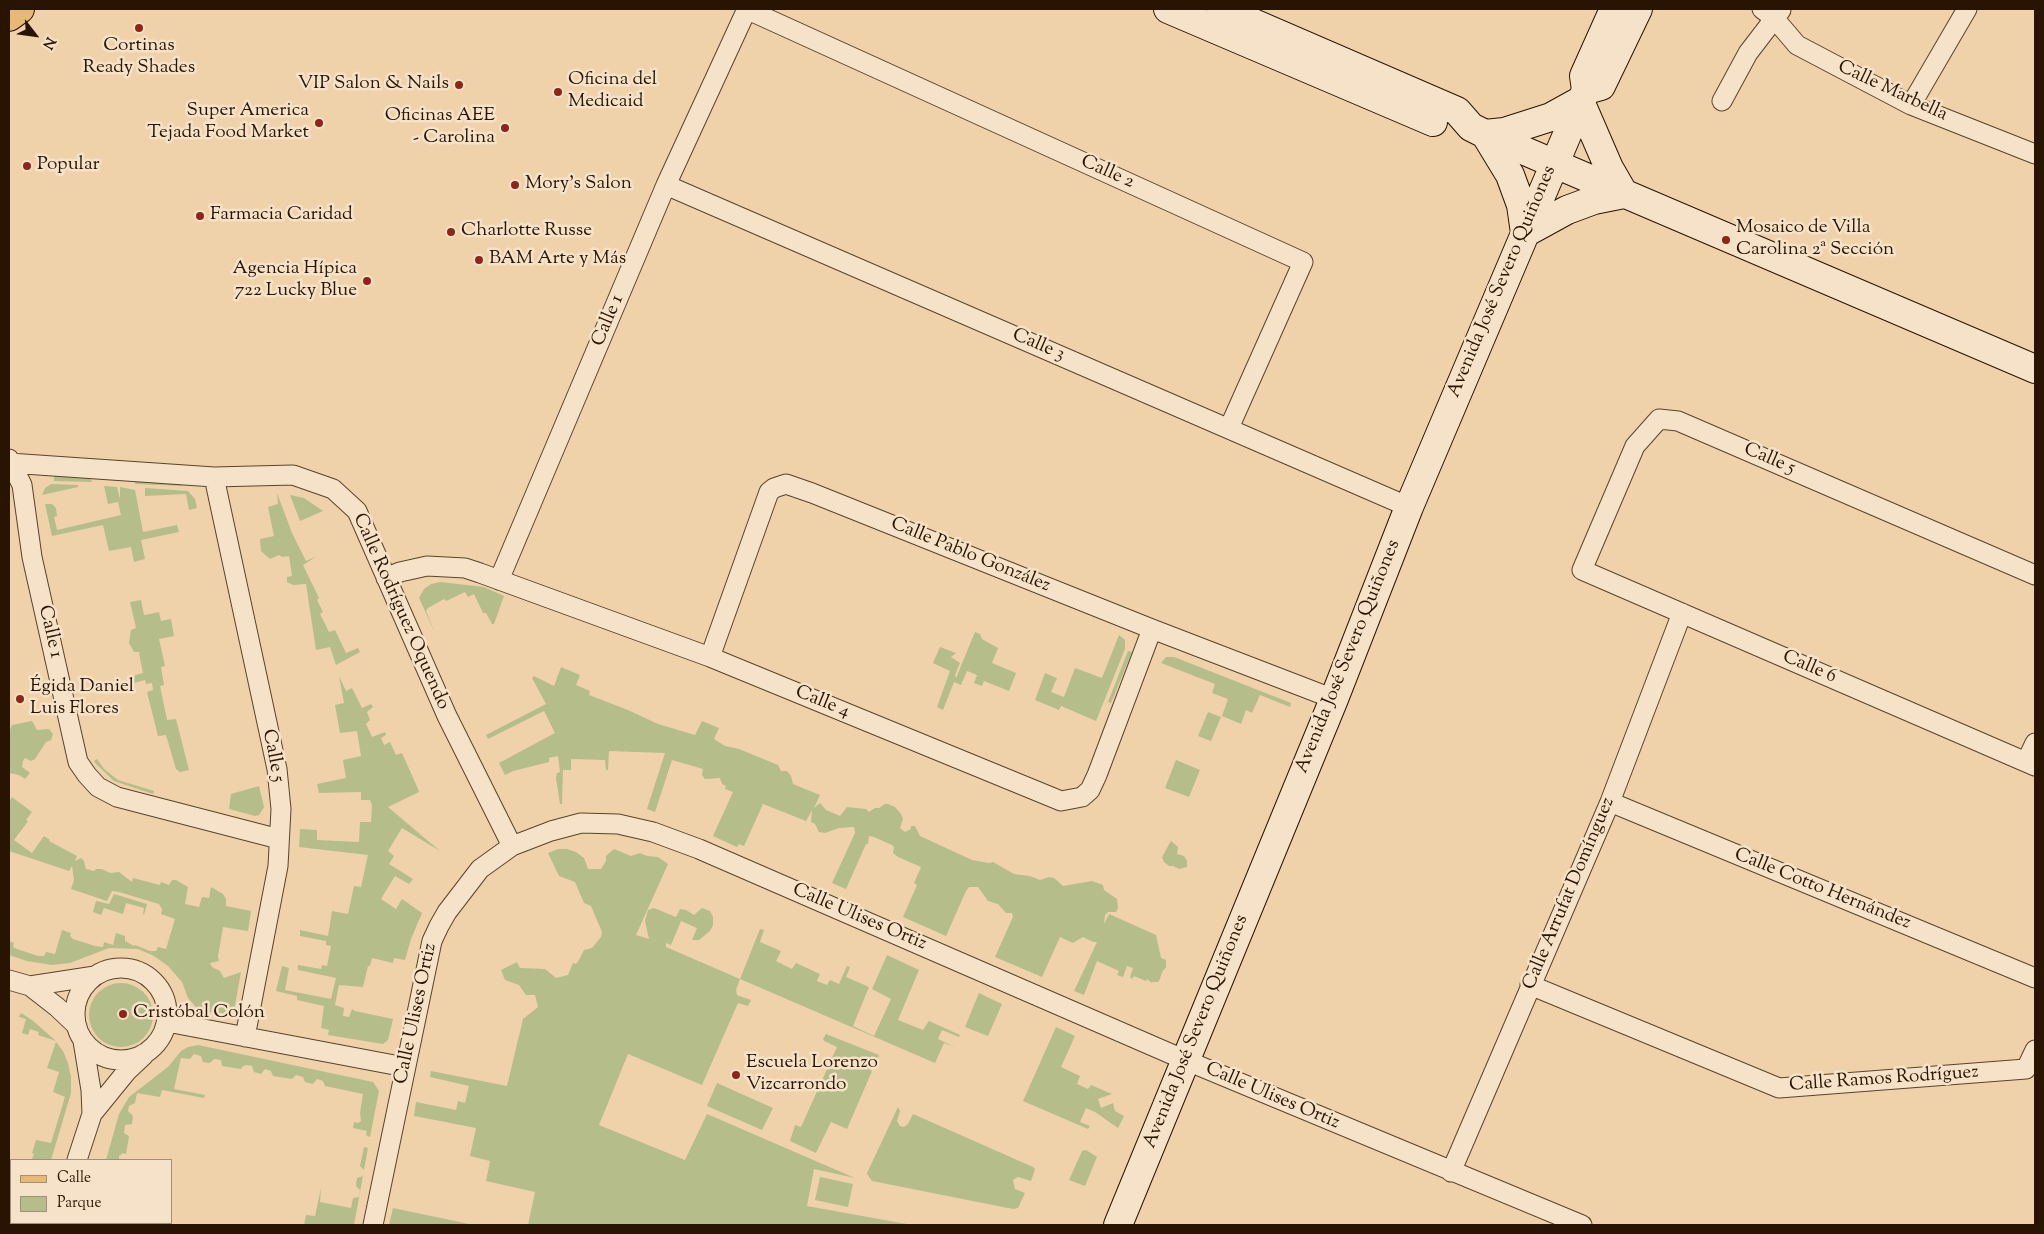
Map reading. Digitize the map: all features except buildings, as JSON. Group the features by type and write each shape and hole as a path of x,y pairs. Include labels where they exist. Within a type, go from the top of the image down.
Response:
{"main road":[{"path":"9,17 20,9"}],"street":[{"name":"Calle 1","path":"499,580 666,185 747,9"},
{"name":"Calle 2","path":"747,9 1303,262 1229,428"},
{"path":"1168,9 1451,129 1504,132 1552,117 1601,86 1605,52 1614,9"},
{"path":"1221,9 1457,111 1478,131 1510,175 1521,205 1526,234 1568,210 1594,200 1624,194"},
{"path":"1605,52 1638,9"},
{"path":"1911,104 1967,9"},
{"path":"1722,101 1773,12"},
{"name":"Calle Marbella","path":"1773,12 1797,45 1911,104 2035,154"},
{"path":"1583,96 1609,168 1624,194"},
{"name":"Avenida José Severo Quiñones","path":"1121,1224 1184,1060 1334,699 1409,507 1583,96"},
{"path":"1478,131 2035,369"},
{"name":"Calle 3","path":"666,185 1409,507"},
{"name":"Calle 5","path":"1582,570 1635,446 1658,419 1678,421 2035,575"},
{"name":"Calle 1","path":"10,462 22,485 32,557 78,762 87,775 98,787 117,797 279,840"},
{"name":"Calle Rodríguez Oquendo","path":"10,462 214,476 293,475 333,489 357,511 447,716 512,846"},
{"name":"Calle 5","path":"214,476 277,770 281,808 278,866 245,1037"},
{"name":"Calle Pablo González","path":"710,657 769,492 786,484 1334,699"},
{"name":"Calle 4","path":"386,578 413,568 441,566 465,568 710,657 1061,801 1071,801 1082,797 1090,790 1152,629"},
{"name":"Calle 6","path":"1582,570 2031,764"},
{"name":"Calle Arrufat Domínguez","path":"1451,1172 1610,802 1682,613"},
{"path":"2031,764 2035,743"},
{"name":"Calle Cotto Hernández","path":"1610,802 2035,978"},
{"name":"Calle Ulises Ortiz","path":"373,1225 432,941 447,912 480,870 512,846 551,831 581,824 618,824 653,832 773,880 1184,1060 1582,1225"},
{"path":"30,986 95,976 111,969 130,968 146,975 160,987 167,1004 167,1022 161,1039 127,1071 92,1114"},
{"path":"77,1159 92,1114 92,1090 76,1008 82,989 95,976"},
{"path":"9,980 30,986 56,1007 96,1054 114,1060 132,1060 148,1052"},
{"name":"Calle Ramos Rodríguez","path":"1530,985 1779,1088 2026,1069 2035,1050"},
{"path":"167,1022 405,1067"}],"green space":[{"path":"54,476 91,479 92,482 54,481"},
{"path":"135,481 182,483 182,486 135,484"},
{"path":"51,484 78,485 78,487 42,495 45,488"},
{"path":"104,486 117,487 120,499 120,487 135,490 143,532 177,525 179,532 141,540 145,559 134,562 131,547 109,551 103,525 52,536 45,504 52,504 56,508 57,516 54,517 57,530 121,515 118,502 108,504"},
{"path":"145,488 188,491 195,499 197,508 189,510 186,494 145,496"},
{"path":"277,493 292,533 306,561 317,556 303,565 319,598 317,600 323,612 320,614 329,632 335,630 346,653 358,648 360,652 336,665 330,647 316,650 306,584 293,585 287,582 287,577 292,576 289,556 282,557 279,555 270,559 261,551 260,539 274,536 268,507 278,504"},
{"path":"290,495 304,498 323,511 300,521"},
{"path":"440,582 484,587 504,596 494,624 492,624 486,613 483,613 474,594 468,597 465,592 446,601 444,599 428,608 426,611 435,633 419,598 424,589 431,584"},
{"path":"141,600 144,615 159,612 161,621 171,619 174,636 159,639 165,666 161,667 164,685 160,686 167,720 176,719 189,770 180,772 176,769 166,735 158,736 147,692 153,690 152,683 146,684 145,680 134,683 132,676 143,673 139,653 141,652 134,652 129,643 131,630 136,628 130,602"},
{"path":"975,632 980,634 982,639 998,648 992,663 1016,673 1009,691 984,681 982,686 974,683 977,675 967,671 961,685 954,682 943,710 937,707 950,671 933,663 940,647 956,653 951,657 960,663 955,675 956,678"},
{"path":"1119,635 1125,640 1125,649 1096,721 1061,706 1059,710 1035,700 1045,673 1057,678 1051,692 1064,697 1075,668 1102,678"},
{"path":"1128,651 1132,652 1111,703 1108,702"},
{"path":"1166,657 1174,657 1291,703 1290,707 1260,695 1252,713 1246,710 1241,724 1222,716 1228,699 1212,693 1215,684 1161,663"},
{"path":"561,667 580,675 576,685 590,691 589,695 658,724 695,735 702,721 719,728 714,739 725,746 739,749 778,765 781,771 787,771 791,776 793,784 820,795 814,808 820,803 826,810 840,816 847,807 866,809 869,812 888,804 895,807 901,814 903,819 900,828 905,832 911,829 911,826 915,826 920,836 972,860 993,862 1014,874 1030,876 1040,880 1049,877 1054,878 1063,886 1092,881 1103,885 1104,890 1117,899 1118,908 1116,912 1108,912 1105,915 1104,924 1109,914 1156,935 1161,958 1166,960 1166,967 1160,979 1158,982 1152,983 1147,979 1146,981 1134,976 1132,979 1130,977 1133,968 1127,966 1123,977 1117,975 1119,971 1097,961 1084,995 1074,991 1097,942 1083,937 1073,943 1060,937 1042,977 995,957 1013,917 1012,913 1006,913 998,904 988,901 978,887 969,887 966,891 946,936 903,917 917,885 914,883 921,867 898,857 893,853 894,847 892,845 874,837 869,836 868,844 866,844 846,889 832,883 855,833 854,827 839,828 825,833 819,832 815,824 811,822 812,810 806,821 763,804 744,846 739,844 737,847 713,836 733,792 725,789 726,786 722,784 720,778 705,779 702,775 703,769 672,760 655,812 647,809 665,753 609,751 608,770 606,770 605,760 571,759 571,770 563,770 562,804 560,804 556,778 557,773 560,772 558,756 549,758 549,762 513,771 505,775 499,763 555,733 544,711 488,739 486,735 546,704 532,678 534,676 554,686"},
{"path":"339,676 346,691 352,688 362,708 371,704 373,707 367,712 370,720 366,724 372,737 385,732 386,735 381,738 384,745 390,742 396,755 402,753 418,789 419,792 388,807 440,851 402,828 388,851 394,856 389,864 413,879 409,884 395,876 381,899 396,909 402,899 422,913 411,939 405,960 394,958 393,963 372,958 363,987 339,985 335,1005 344,1008 343,1016 349,1017 352,1009 393,1019 388,1040 383,1044 328,1035 329,1030 321,1028 324,1006 297,1000 297,996 276,991 282,966 289,968 285,990 331,999 336,978 298,970 298,965 321,969 322,965 327,966 331,946 326,945 326,941 300,936 300,930 328,936 332,911 348,914 354,886 361,887 368,855 299,847 300,829 317,830 317,840 359,842 360,822 371,822 372,805 370,800 361,800 361,792 319,793 317,784 346,778 343,760 361,756 357,731 340,733 335,705 344,703"},
{"path":"1208,712 1221,717 1211,741 1198,736"},
{"path":"32,721 37,730 49,729 53,734 51,740 46,742 35,759 31,761 25,758 23,761 22,767 30,773 25,779 19,775 9,773 9,732 12,725"},
{"path":"97,759 104,769 118,780 154,791 153,794 114,781 96,764 94,761"},
{"path":"1176,760 1200,770 1189,797 1165,788"},
{"path":"259,786 264,807 259,815 255,816 229,809 231,794"},
{"path":"12,797 32,812 26,820 28,821 14,840 32,853 44,836 49,841 77,856 75,861 81,858 86,869 94,871 102,869 110,873 119,872 132,882 133,878 160,885 161,882 169,885 172,880 176,880 188,887 185,904 199,907 202,897 209,898 211,887 223,894 226,899 226,906 251,911 248,931 223,927 218,956 219,961 210,963 212,967 220,971 224,978 241,972 234,1011 231,1015 209,1012 196,1007 188,998 182,982 168,966 154,956 138,949 109,948 70,963 52,965 27,961 9,955 9,941 14,943 13,947 38,956 44,956 46,952 55,954 62,930 71,933 70,936 73,939 95,946 103,947 104,942 113,945 116,933 125,936 125,941 134,946 150,951 156,951 158,947 166,949 175,919 161,914 162,909 159,904 119,892 112,891 107,901 71,889 74,880 72,866 69,871 9,851 9,802"},
{"path":"1171,841 1178,847 1177,854 1184,856 1187,861 1187,867 1179,869 1169,866 1164,862 1162,857"},
{"path":"558,849 576,852 584,858 588,869 601,869 606,861 606,856 614,849 631,856 640,853 658,857 668,864 636,935 649,939 645,921 648,910 654,908 676,917 680,909 694,915 702,908 710,911 713,917 713,925 710,931 699,940 692,940 697,928 681,921 671,945 666,943 666,947 740,979 736,990 737,995 751,1000 748,1006 738,1003 702,1085 628,1054 599,1125 685,1160 707,1114 855,1178 814,1169 807,1206 912,1225 528,1225 535,1192 486,1181 490,1161 470,1156 476,1128 414,1116 416,1102 456,1110 458,1101 465,1103 469,1086 430,1077 431,1071 507,1086 523,1019 538,1007 535,995 526,995 519,985 505,980 501,970 517,962 520,968 545,969 556,978 568,975 573,963 576,964 584,950 592,948 601,937 602,932 591,906 584,903 575,882 559,876 548,853"},
{"path":"114,894 147,904 144,915 144,908 126,903 123,914 104,908 101,915 93,912 96,901 109,904"},
{"path":"760,929 764,930 760,942 781,951 776,961 792,969 796,963 820,974 817,981 827,985 830,980 839,984 847,966 850,967 846,977 869,987 853,1026 874,1036 891,999 872,989 887,955 919,970 898,1020 923,1030 929,1021 960,1035 959,1037 942,1030 938,1039 955,1047 944,1043 935,1063 740,979"},
{"path":"121,983 139,989 147,997 153,1015 147,1033 139,1041 121,1047 103,1041 95,1033 89,1015 95,997 103,989"},
{"path":"979,993 1002,1004 988,1036 965,1027"},
{"path":"21,1013 56,1041 38,1035 39,1032 30,1029 28,1035 22,1033 26,1019 19,1017"},
{"path":"1056,1027 1075,1036 1061,1067 1080,1076 1077,1084 1088,1089 1091,1085 1112,1094 1098,1099 1101,1108 1113,1103 1115,1111 1124,1116 1118,1128 1086,1108 1080,1122 1090,1126 1088,1129 1023,1101"},
{"path":"826,1034 879,1055 877,1060 870,1058 866,1067 872,1071 847,1129 831,1122 816,1153 790,1141 795,1125 801,1127 837,1047 824,1041 823,1039"},
{"path":"56,1042 63,1051 68,1063 71,1077 71,1093 51,1159 32,1159 36,1140 51,1143 65,1097 53,1092 59,1072 47,1068"},
{"path":"198,1045 373,1082 379,1091 370,1137 366,1135 367,1131 353,1128 354,1122 358,1123 361,1121 360,1113 363,1094 325,1086 323,1081 317,1079 313,1084 305,1082 303,1077 296,1075 292,1079 273,1076 271,1071 265,1069 261,1074 254,1072 252,1066 246,1065 241,1069 222,1066 221,1060 214,1059 210,1063 203,1062 201,1056 194,1054 190,1059 181,1058 174,1089 205,1095 204,1098 162,1090 160,1097 137,1093 135,1103 129,1106 128,1111 133,1116 132,1124 125,1125 124,1133 129,1136 126,1154 123,1153 119,1156 119,1159 106,1159 119,1114 129,1097 168,1067 181,1051"},
{"path":"717,1083 773,1108 762,1130 707,1106"},
{"path":"898,1107 900,1111 897,1121 900,1126 904,1127 908,1124 913,1114 1033,1167 1035,1169 1031,1181 1018,1177 1013,1180 1015,1189 1025,1193 1018,1208 1013,1209 872,1181 867,1174 868,1171"},
{"path":"364,1147 368,1148 364,1170 360,1166"},
{"path":"1086,1150 1097,1157 1085,1186 1069,1180 1082,1151"},
{"path":"363,1176 354,1225 304,1225 306,1215 315,1216 321,1188 320,1202 351,1208 353,1198 359,1197 360,1190 356,1186 357,1178"},
{"path":"820,1177 853,1184 848,1207 815,1200"},
{"path":"393,1208 474,1225 389,1225"}],"place":[{"name":"Cortinas Ready Shades","path":"139,28"},
{"name":"VIP Salon & Nails","path":"459,85"},
{"name":"Oficina del Medicaid","path":"558,92"},
{"name":"Super America Tejada Food Market","path":"319,123"},
{"name":"Oficinas AEE - Carolina","path":"505,128"},
{"name":"Popular","path":"27,166"},
{"name":"Mory's Salon","path":"515,185"},
{"name":"Farmacia Caridad","path":"200,216"},
{"name":"Charlotte Russe","path":"451,232"},
{"name":"Mosaico de Villa Carolina 2ª Sección","path":"1726,240"},
{"name":"BAM Arte y Más","path":"479,260"},
{"name":"Agencia Hípica 722 Lucky Blue","path":"367,281"},
{"name":"Égida Daniel Luis Flores","path":"20,699"},
{"name":"Cristóbal Colón","path":"123,1014"},
{"name":"Escuela Lorenzo Vizcarrondo","path":"736,1075"}]}
